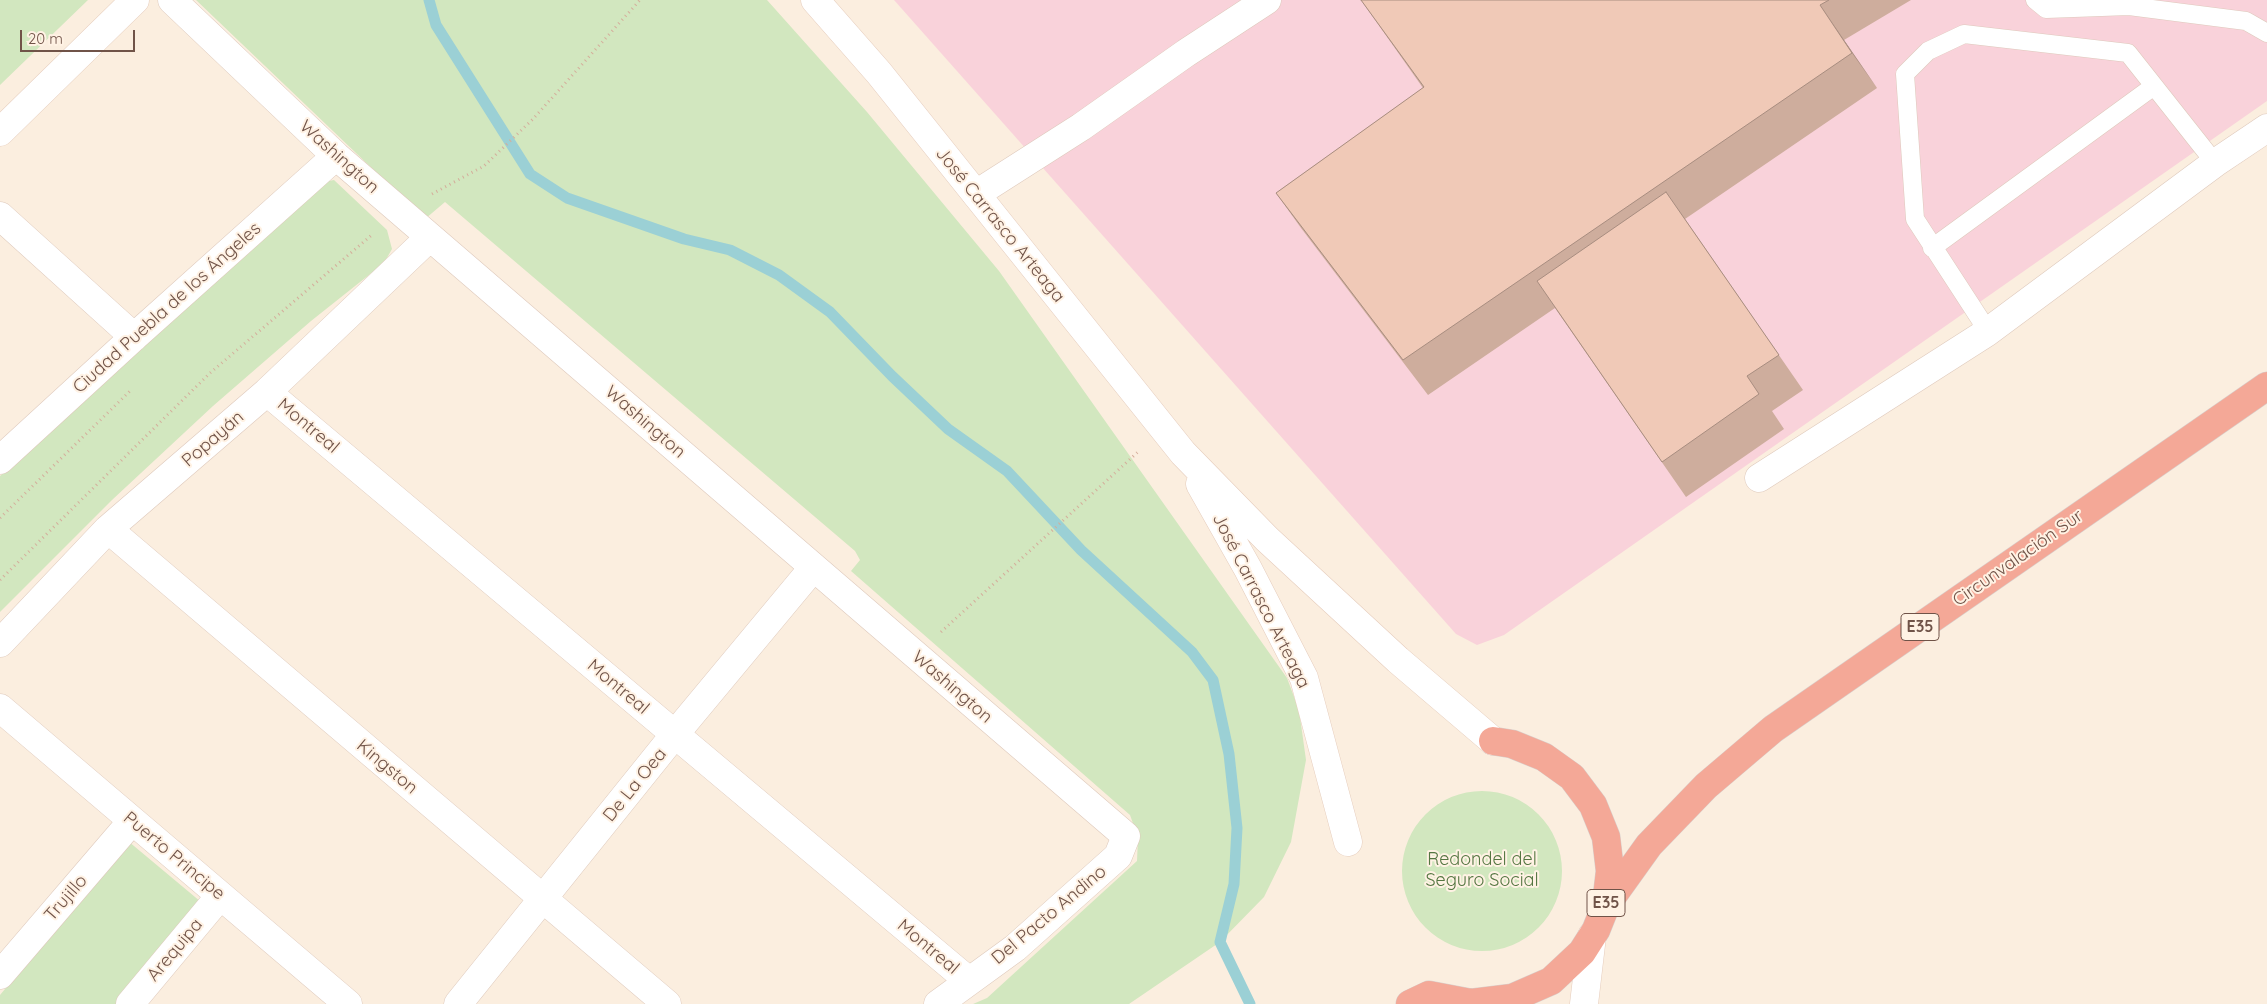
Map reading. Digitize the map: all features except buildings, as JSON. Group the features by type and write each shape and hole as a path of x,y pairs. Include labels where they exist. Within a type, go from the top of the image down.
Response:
{"highway":[{"name":"Circunvalación Sur","path":"1606,905 1649,845 1706,786 1773,729 2267,386"},
{"name":"E35","path":"1430,1000 1471,1003 1512,998 1551,981 1582,952 1592,936 1606,905 1610,871 1606,837 1593,805 1572,778 1544,757 1512,744 1493,740"}],"street":[{"path":"0,132 135,0"},
{"name":"Washington","path":"172,0 336,156 1126,836"},
{"name":"José Carrasco Arteaga","path":"815,0 879,73 1182,453 1267,539 1398,660 1493,740"},
{"path":"976,194 1080,127 1186,53 1267,0"},
{"path":"1759,478 1986,333 2215,163 2267,128"},
{"name":"Ciudad Puebla de los Ángeles","path":"0,460 336,156"},
{"path":"0,216 134,337"},
{"name":"Popayán","path":"0,643 108,529 267,392 430,237"},
{"name":"Montreal","path":"267,392 969,981"},
{"name":"José Carrasco Arteaga","path":"1182,453 1248,569 1304,678 1348,842"},
{"name":"Kingston","path":"108,529 667,1004"},
{"name":"De La Oea","path":"458,1004 675,734 814,568"},
{"name":"Puerto Principe","path":"0,708 348,1004"},
{"name":"Trujillo","path":"0,975 132,821"},
{"name":"Del Pacto Andino","path":"938,1004 1015,948 1118,856 1126,836"},
{"name":"Arequipa","path":"130,1004 220,896"},
{"path":"1584,1004 1592,936"}],"lane":[{"path":"2035,0 2046,9 2129,6 2246,21 2267,33"},
{"path":"1986,333 1980,319 1932,248 1915,219 1905,74 1928,51 1964,34 2128,53 2215,163"},
{"path":"1932,248 2154,86"}],"path":[{"path":"0,580 210,373 400,211 484,166 533,119 640,0"},
{"path":"0,518 134,386"},
{"path":"915,655 1031,551 1163,428"}],"shaded area":[{"path":"894,0 2267,0 2267,101 1504,635 1477,645 1456,634"}],"green space":[{"path":"0,0 88,0 0,85"},
{"path":"196,0 767,0 867,112 999,271 1287,678 1299,710 1306,760 1291,842 1264,897 1220,942 1129,1004 973,1004 987,998 1137,861 1138,837 1130,815 851,571 860,560 855,551 445,202 425,219"},
{"path":"334,180 387,230 392,249 384,263 311,321 213,406 112,500 0,612 0,476 173,316 324,182"},
{"name":"Redondel del Seguro Social","path":"1482,791 1512,797 1533,809 1544,820 1556,841 1562,871 1556,901 1544,922 1533,933 1512,945 1482,951 1452,945 1431,933 1420,922 1408,901 1402,871 1408,841 1420,820 1431,809 1452,797"},
{"path":"128,841 201,902 116,1004 0,1004 0,995"}],"waterway":[{"path":"429,0 436,25 530,174 567,198 684,239 730,250 779,275 830,312 892,376 948,429 1007,471 1081,550 1192,652 1213,680 1229,754 1237,828 1234,884 1220,942 1250,1004"}]}
